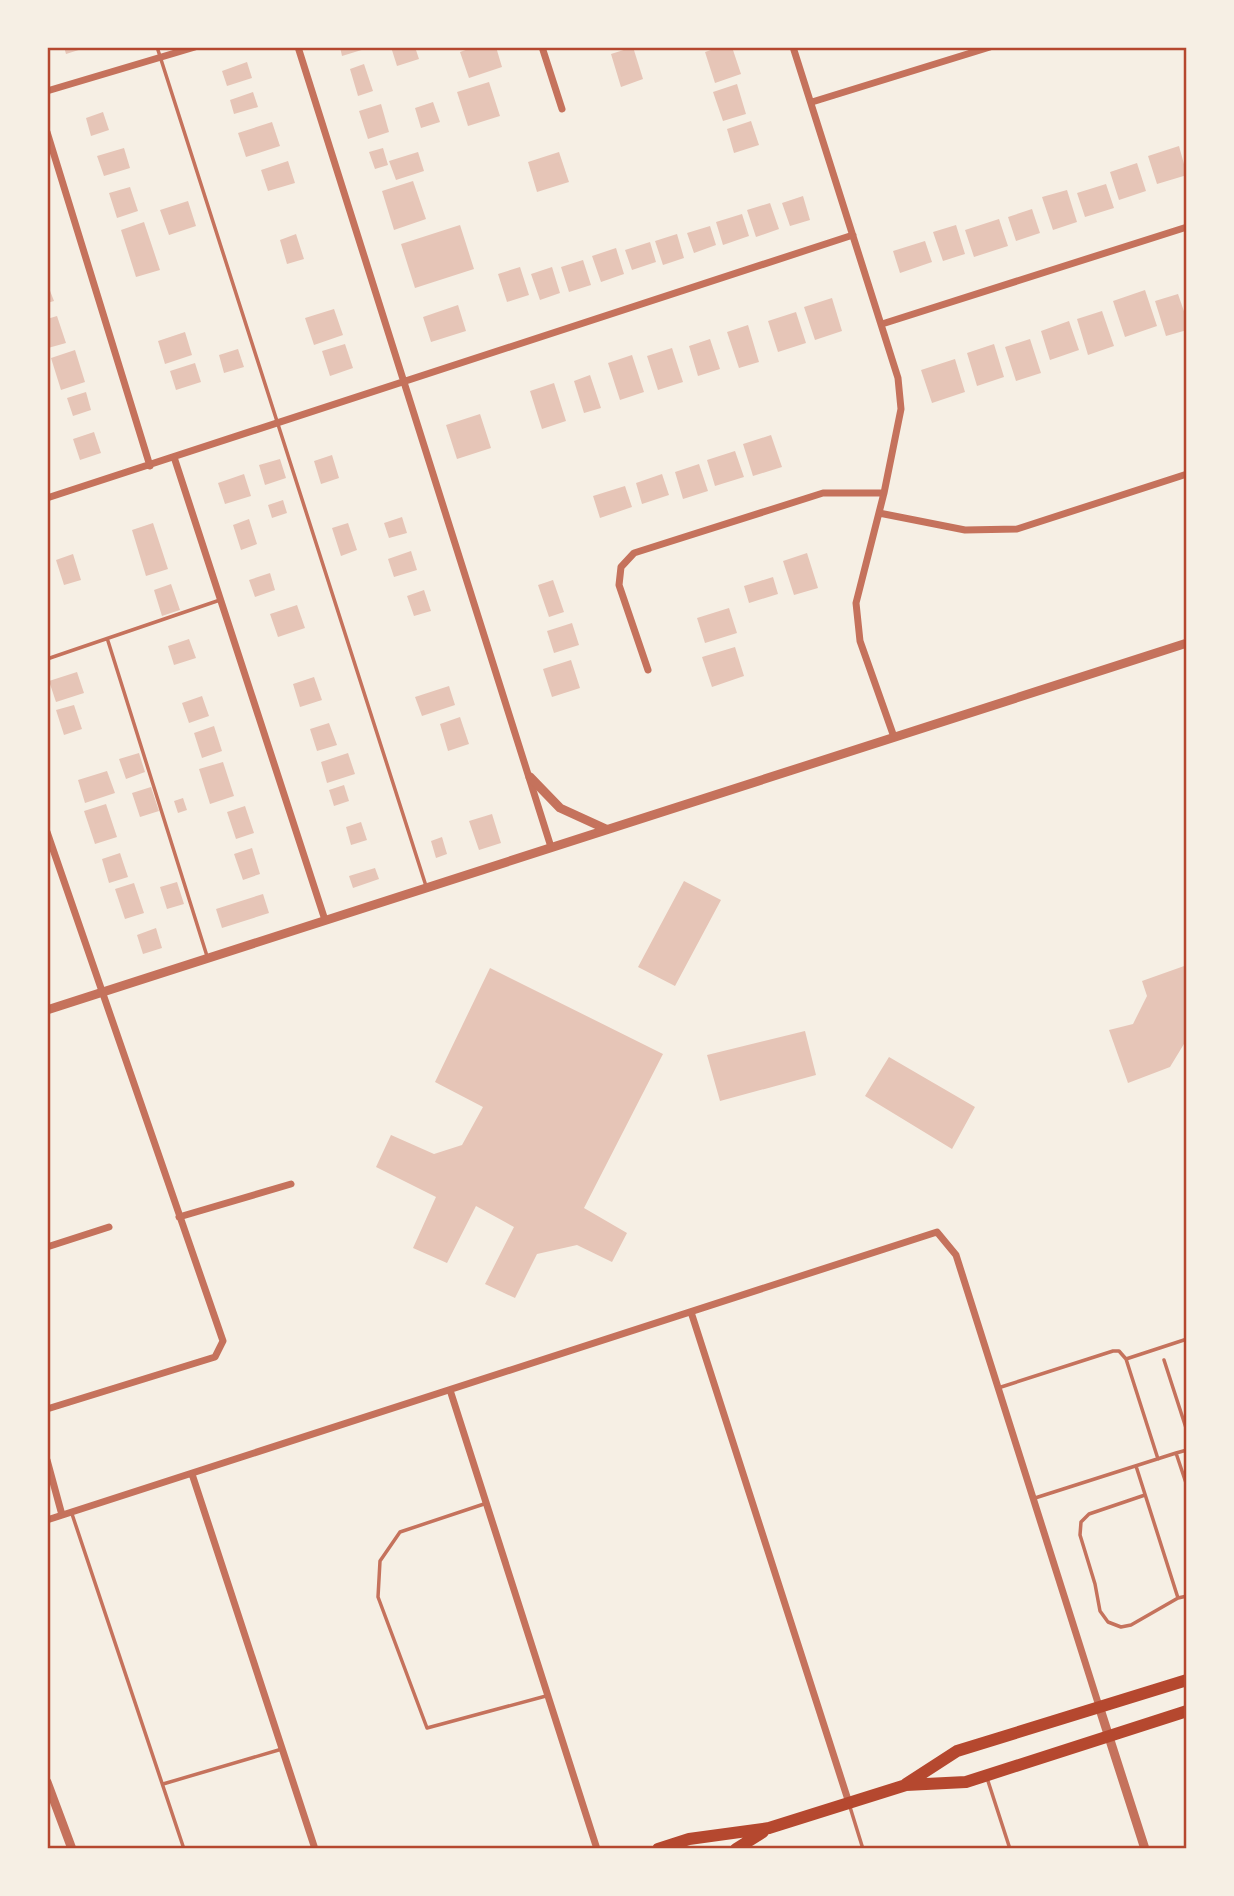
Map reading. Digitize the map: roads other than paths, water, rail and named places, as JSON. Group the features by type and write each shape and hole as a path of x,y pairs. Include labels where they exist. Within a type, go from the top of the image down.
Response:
{"highway":[{"path":"906,1785 957,1751 1187,1680"},
{"path":"657,1849 689,1839 769,1828 906,1785 966,1782 1187,1711"},
{"path":"736,1849 769,1828"}],"street":[{"path":"47,91 195,47"},
{"path":"298,47 551,847"},
{"path":"542,47 562,109"},
{"path":"793,47 898,378 901,409 884,493 856,603 860,640 894,737"},
{"path":"811,102 990,47"},
{"path":"47,132 150,466"},
{"path":"883,324 1187,227"},
{"path":"47,498 853,235"},
{"path":"174,457 325,920"},
{"path":"879,513 965,530 1017,529 1187,474"},
{"path":"648,670 620,585 621,567 634,553 823,493 884,493"},
{"path":"47,1010 1187,643"},
{"path":"530,777 560,808 606,830"},
{"path":"47,832 223,1341 215,1357 47,1409"},
{"path":"179,1217 291,1184"},
{"path":"47,1247 109,1227"},
{"path":"47,1520 937,1231 956,1255 1145,1849"},
{"path":"691,1312 849,1803"},
{"path":"450,1390 597,1849"},
{"path":"47,1460 61,1516"},
{"path":"192,1474 315,1849"},
{"path":"47,1782 72,1849"}],"lane":[{"path":"157,47 426,888"},
{"path":"47,659 222,599"},
{"path":"108,640 208,958"},
{"path":"1126,1359 1187,1339"},
{"path":"998,1388 1119,1351 1126,1359 1158,1459"},
{"path":"1164,1360 1187,1431"},
{"path":"1033,1499 1187,1450"},
{"path":"1176,1453 1187,1486"},
{"path":"1136,1466 1178,1598"},
{"path":"1145,1495 1088,1514 1081,1522 1080,1535 1100,1611 1108,1622 1121,1627 1131,1625 1178,1598 1187,1596"},
{"path":"486,1503 400,1532 380,1561 378,1597 427,1728 548,1695"},
{"path":"71,1512 184,1849"},
{"path":"163,1784 283,1749"},
{"path":"986,1775 1010,1849"},
{"path":"849,1803 863,1849"}]}
